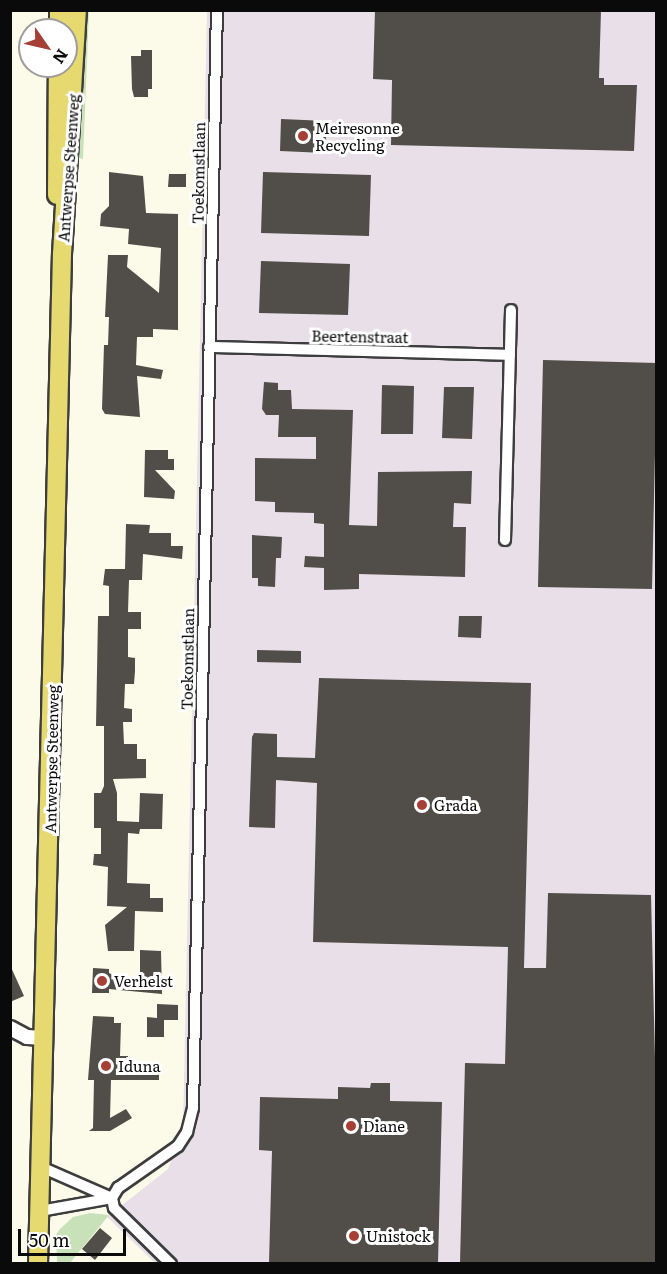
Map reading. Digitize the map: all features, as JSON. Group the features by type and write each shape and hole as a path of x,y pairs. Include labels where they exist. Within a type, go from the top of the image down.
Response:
{"main road":[{"name":"Antwerpse Steenweg","path":"38,1263 62,254 77,10"},
{"name":"Antwerpse Steenweg","path":"58,78 57,220 62,254"}],"street":[{"name":"Toekomstlaan","path":"112,1198 118,1188 178,1146 187,1132 193,1108 217,10"},
{"path":"505,540 511,310"},
{"name":"Beertenstraat","path":"209,347 510,355"},
{"path":"10,1028 27,1037 44,1038"},
{"path":"41,1167 112,1198"},
{"path":"40,1211 112,1198"},
{"path":"112,1198 114,1208 171,1263"}],"shaded area":[{"path":"207,11 656,11 656,1263 155,1263 107,1217 168,1169 183,1128"}],"green space":[{"path":"82,11 89,11 83,159 78,158"},
{"path":"90,1213 109,1215 70,1263 57,1263 56,1235 59,1230 73,1217"}],"building":[{"path":"375,10 601,10 599,78 604,78 604,85 637,85 634,151 391,145 392,80 373,79"},
{"path":"141,50 152,50 152,89 148,89 148,97 134,97 131,56 141,56"},
{"name":"Meiresonne Recycling","path":"281,119 327,121 325,153 280,151"},
{"path":"109,172 143,176 146,213 178,214 178,330 153,329 153,337 137,337 136,365 163,370 161,379 137,376 140,417 105,414 102,409 104,345 108,345 109,317 105,317 108,255 128,255 127,267 159,293 161,248 128,244 129,229 100,226 101,214 109,206"},
{"path":"263,172 371,175 369,236 261,233"},
{"path":"169,174 186,174 186,187 168,187"},
{"path":"261,261 350,264 348,315 259,313"},
{"path":"543,360 657,363 652,589 538,587"},
{"path":"264,382 278,383 278,390 291,390 292,409 353,410 349,525 377,526 378,472 472,471 471,504 454,503 453,527 466,527 465,577 359,574 359,589 324,590 324,568 304,567 305,556 324,557 324,524 314,523 314,513 275,512 275,502 255,501 255,458 316,459 316,437 278,437 279,415 266,415 262,409"},
{"path":"382,385 414,386 413,434 381,434"},
{"path":"444,387 474,387 472,439 442,438"},
{"path":"145,450 168,450 168,459 174,459 174,470 155,470 175,491 174,499 144,497"},
{"path":"126,524 150,525 149,533 171,533 171,546 183,546 182,559 143,554 142,580 129,580 128,612 141,612 141,629 128,629 128,657 135,658 135,671 134,684 125,684 124,708 132,709 132,722 123,722 124,744 137,744 137,759 146,759 146,778 113,779 117,793 117,821 139,822 140,793 163,794 162,829 140,829 139,834 128,833 127,883 150,884 150,898 163,898 163,912 135,911 134,951 108,951 105,925 127,907 107,906 108,867 93,865 94,854 101,854 101,828 94,828 94,793 101,793 104,786 104,726 96,726 98,616 109,616 109,586 103,585 105,569 125,569"},
{"path":"252,535 282,537 281,558 276,558 275,587 258,586 258,578 252,578"},
{"path":"459,616 482,616 481,638 458,637"},
{"path":"257,650 301,651 301,663 257,662"},
{"path":"319,678 531,683 524,968 546,968 548,893 651,895 657,1140 655,1263 460,1263 465,1063 505,1064 508,947 313,942 317,783 276,780 275,828 249,827 252,737 254,733 277,734 277,757 315,758"},
{"path":"140,950 161,951 162,994 109,989 109,993 92,993 93,968 109,969 109,973 120,978 140,979"},
{"path":"10,965 24,996 10,1002"},
{"path":"157,1004 178,1005 178,1020 164,1020 164,1037 147,1037 147,1017 157,1018"},
{"path":"93,1016 114,1017 114,1023 121,1023 120,1056 128,1056 128,1062 159,1063 159,1080 111,1080 110,1118 126,1109 132,1118 110,1131 89,1131 93,1128 94,1080 88,1080"},
{"name":"Diane","path":"371,1083 390,1083 390,1101 442,1102 438,1263 269,1263 272,1151 259,1150 260,1097 338,1099 338,1087 370,1088"},
{"path":"100,1228 112,1238 95,1260 82,1249"}],"place":[{"name":"Meiresonne Recycling","path":"303,136"},
{"name":"Grada","path":"422,805"},
{"name":"Verhelst","path":"102,981"},
{"name":"Iduna","path":"106,1066"},
{"name":"Diane","path":"351,1126"},
{"name":"Unistock","path":"354,1236"}]}
